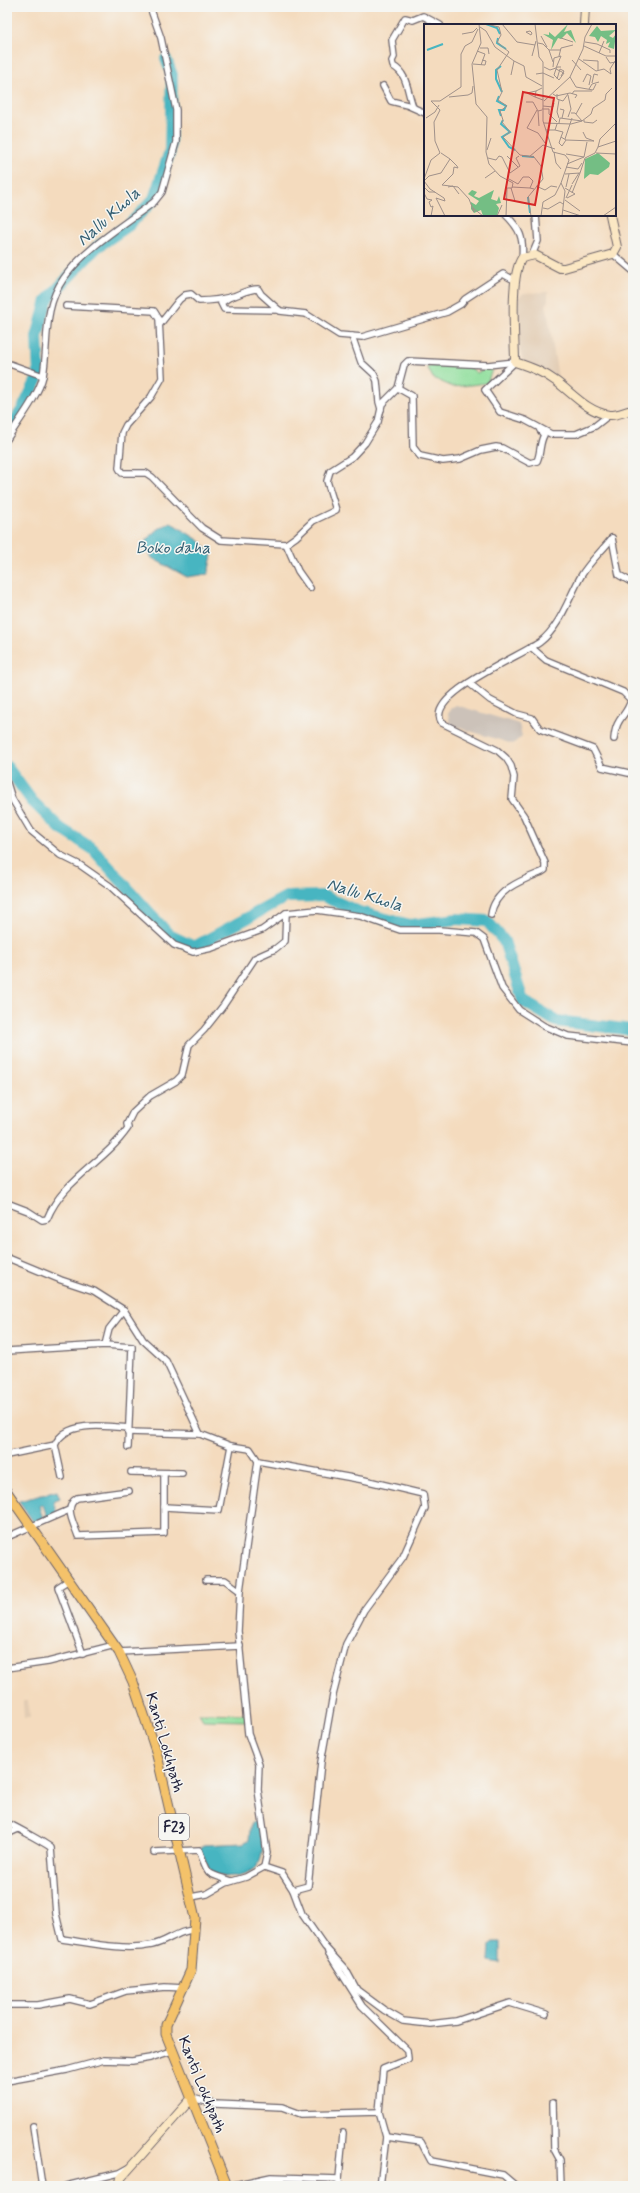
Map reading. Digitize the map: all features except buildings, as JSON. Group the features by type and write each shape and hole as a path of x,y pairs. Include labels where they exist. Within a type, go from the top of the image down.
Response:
{"main road":[{"path":"584,24 586,7"},
{"path":"610,216 617,247 613,254 564,268 560,268 539,256 532,255 522,258 518,265 516,281 515,362 539,370 557,382 576,399 610,415 633,410"},
{"name":"Kanti Lokhpath","path":"7,1492 117,1649 133,1682 156,1751 181,1850 195,1918 191,1970 166,2025 166,2034 228,2186"},
{"path":"119,2186 121,2178 134,2166 192,2098"}],"street":[{"path":"7,439 35,394 43,376 45,335 51,306 64,279 86,254 154,202 162,192 176,142 176,110 161,38 150,7"},
{"path":"413,107 404,76 400,70 393,66 392,61 394,57 392,40 405,18 413,20 423,16 438,24"},
{"path":"383,86 391,101 413,107 424,112"},
{"path":"507,216 518,229 523,243 522,258"},
{"path":"532,255 538,241 536,216"},
{"path":"613,254 633,271"},
{"path":"230,297 221,304 224,309 279,310 306,314 339,335 362,336 446,312 461,304 465,299 503,274 516,281"},
{"path":"160,324 185,295 191,294 199,301 230,297 251,289 258,289 261,294 279,310"},
{"path":"66,306 154,311 160,324 162,378 151,397 124,429 118,461 119,468 122,472 146,473 152,477 202,528 221,540 286,544 313,522 336,510 327,481 330,471 352,457 365,443 378,422 382,404 398,388 404,365 408,361 488,365 515,362"},
{"path":"352,336 361,362 374,374 377,381 381,409"},
{"path":"398,388 412,396 413,447 420,456 443,461 460,460 481,450 496,447 502,448 530,463 537,461 539,458 539,446 544,435 540,430 526,420 500,412 485,390 515,362"},
{"path":"7,363 43,376"},
{"path":"540,430 556,434 576,434 595,426 610,415"},
{"path":"491,915 492,907 503,891 542,872 545,867 524,816 512,799 514,777 511,766 506,758 497,750 442,723 439,718 439,711 447,699 484,672 541,641 551,630 592,560 612,538 619,575 633,583"},
{"path":"286,544 298,570 310,588"},
{"path":"532,647 546,660 623,692 630,698 630,705 617,722 614,739"},
{"path":"469,683 490,700 517,714 532,718 540,729 593,749 602,767 633,774"},
{"path":"7,783 12,799 31,831 60,855 80,865 110,886 174,945 193,952 212,948 262,930 286,913 317,910 360,916 400,930 439,930 476,933 484,938 502,988 519,1010 544,1026 568,1036 633,1043"},
{"path":"7,1203 28,1211 42,1220 48,1219 51,1210 64,1192 120,1139 128,1128 127,1124 133,1112 150,1096 176,1081 182,1075 189,1046 223,1006 256,958 275,949 285,941 286,913"},
{"path":"7,1257 61,1280 94,1291 124,1310 143,1340 166,1361 200,1434"},
{"path":"105,1345 109,1329 124,1310"},
{"path":"7,1351 105,1345 129,1346 133,1349 128,1447"},
{"path":"62,1477 55,1445 60,1437 82,1426 96,1425 128,1430 200,1434 231,1446 250,1449 258,1461 240,1591 238,1631 248,1734 259,1764 258,1790 267,1853 264,1867"},
{"path":"7,1455 55,1445"},
{"path":"164,1507 219,1510 231,1446"},
{"path":"258,1461 364,1480 423,1494 425,1508 403,1557 364,1610 346,1644 333,1695 321,1762 308,1886 293,1890"},
{"path":"131,1472 182,1473"},
{"path":"70,1507 78,1536 164,1533 164,1473"},
{"path":"7,1536 70,1507 77,1498 129,1491"},
{"path":"68,1580 58,1587 83,1654"},
{"path":"206,1580 225,1580 240,1591"},
{"path":"7,1668 117,1649 240,1646"},
{"path":"7,1823 32,1838 48,1844 51,1848 56,1914 62,1939 114,1946 144,1947 161,1942 184,1930 195,1930"},
{"path":"7,1834 18,1829"},
{"path":"154,1852 199,1850 208,1872 212,1876 232,1881"},
{"path":"191,1897 207,1894 232,1881 246,1877 264,1867 282,1873 293,1890 302,1914 325,1947 346,1970 357,1990 384,2010 403,2021 430,2024 456,2021 510,2003 546,2014"},
{"path":"325,1947 333,1963 362,2006 407,2050 408,2059 383,2069 379,2112 386,2137 380,2186"},
{"path":"7,2005 38,2005 70,1999 90,2004 126,1991 165,1987 184,1988"},
{"path":"7,2081 67,2070 104,2060 132,2061 150,2058 172,2051"},
{"path":"192,2098 215,2104 282,2107 301,2114 379,2112"},
{"path":"554,2103 554,2149 560,2160 561,2186"},
{"path":"33,2126 42,2186"},
{"path":"339,2186 343,2133"},
{"path":"386,2137 421,2142 431,2161 504,2175 516,2186"},
{"path":"66,2186 119,2173 134,2166"},
{"path":"228,2186 271,2177 339,2179"}],"shaded area":[{"path":"548,292 548,300 546,304 558,377 525,365 520,352 516,319 519,297 524,293"},
{"path":"456,705 519,724 522,736 513,744 450,725 448,713 451,708"},
{"path":"23,1701 28,1701 30,1718 24,1718"}],"green space":[{"path":"466,364 477,373 486,368 492,370 487,383 453,387 433,378 427,366"},
{"path":"199,1713 246,1714 246,1721 203,1720"}],"water":[{"name":"Boko daha","path":"170,522 200,541 212,555 208,574 187,577 152,558 144,544 154,532"},
{"path":"57,1491 60,1498 53,1501 57,1514 34,1523 19,1501","holes":["43,1505 47,1517 43,1518 39,1506"]},
{"path":"251,1822 258,1822 262,1841 262,1851 257,1866 246,1873 239,1875 212,1875 200,1849 203,1845 244,1843 249,1839"},
{"path":"493,1942 500,1942 500,1963 489,1961 490,1944"}],"waterway":[{"name":"Nallu Khola","path":"7,433 22,410 39,375 37,337 47,300 97,247 129,225 154,199 170,151 172,75 166,59"},
{"name":"Nallu Khola","path":"7,767 32,801 60,828 93,849 169,935 194,947 286,897 323,896 359,912 410,925 457,919 487,921 504,941 523,1001 556,1021 633,1030"}]}
